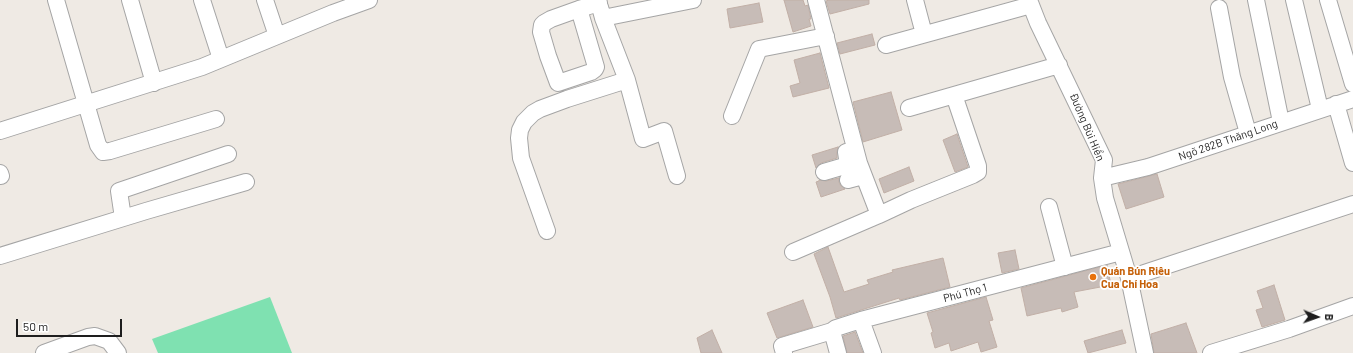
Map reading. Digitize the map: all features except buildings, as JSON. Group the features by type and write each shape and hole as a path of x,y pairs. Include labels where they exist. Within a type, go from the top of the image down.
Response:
{"street":[{"path":"56,0 98,145 103,152 216,119"},
{"path":"130,0 154,83"},
{"path":"202,0 221,59"},
{"path":"266,0 277,36"},
{"path":"0,131 154,83 221,59 277,36 331,6 369,0"},
{"path":"579,9 596,67 591,72 558,83 541,32 544,22 579,9 693,0"},
{"path":"816,0 855,149 856,178 879,215"},
{"path":"916,0 924,34"},
{"path":"1256,0 1281,122"},
{"path":"1294,0 1320,109"},
{"path":"1328,0 1353,84"},
{"path":"886,45 1030,2"},
{"name":"Đường Bùi Hiển","path":"1030,2 1038,23 1104,160 1102,178 1105,198 1129,278 1145,353"},
{"path":"600,7 627,80 643,139 664,131 677,176"},
{"path":"1219,8 1232,76 1248,133"},
{"path":"732,116 759,49 826,36"},
{"path":"909,108 1059,65"},
{"path":"547,231 521,158 519,138 520,130 524,122 533,113 540,109 627,80"},
{"path":"793,252 910,200 978,172 978,166 954,95"},
{"name":"Ngõ 282B Thăng Long","path":"1102,178 1148,167 1353,99"},
{"path":"1336,104 1353,163"},
{"path":"824,172 848,165 846,152 855,149"},
{"path":"123,218 119,191 228,154"},
{"path":"0,256 246,182"},
{"path":"1129,278 1353,204"},
{"path":"1049,207 1064,266"},
{"name":"Phú Thọ 1","path":"784,353 782,346 861,320 1121,252"},
{"path":"1211,353 1289,329 1353,306"},
{"path":"861,320 873,353"},
{"path":"832,330 838,353"},
{"path":"44,353 94,336 109,341 118,353"}],"green space":[{"path":"270,297 292,353 158,353 152,339"}],"place":[{"name":"Quán Bún Riêu Cua Chí Hoa","path":"1093,277"}]}
